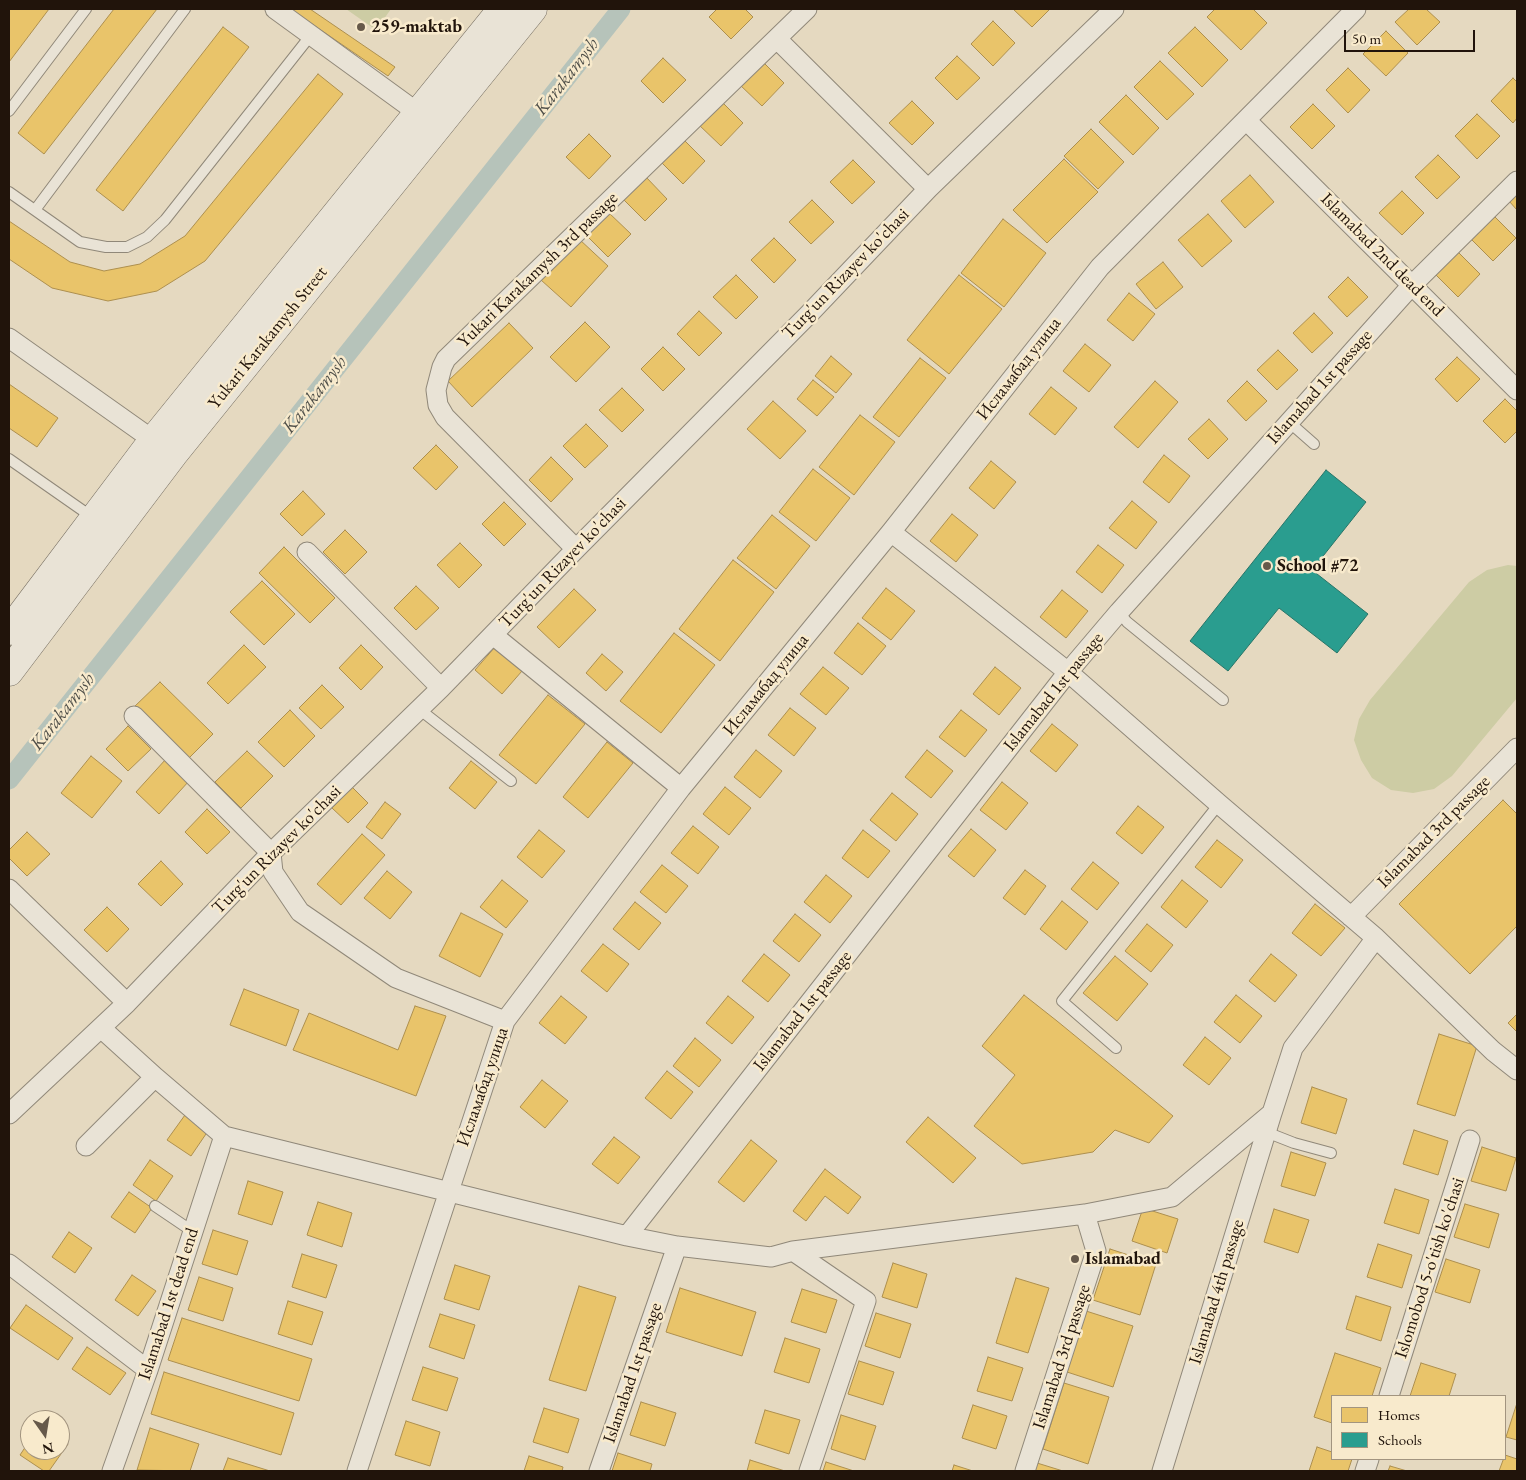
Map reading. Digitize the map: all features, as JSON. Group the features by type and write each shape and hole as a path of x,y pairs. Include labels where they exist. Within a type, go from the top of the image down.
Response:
{"main road":[{"name":"Yukari Karakamysh Street","path":"9,631 153,440 502,9"},
{"name":"Yukari Karakamysh Street","path":"9,672 173,456 533,9"}],"street":[{"path":"275,9 418,113"},
{"name":"Yukari Karakamysh 3rd passage","path":"576,549 445,417 437,398 436,390 439,374 446,359 806,9"},
{"name":"Turg'un Rizayev ko'chasi","path":"9,1114 127,1003 271,853 441,688 809,314 928,189 1114,9"},
{"name":"Исламабад улица","path":"357,1471 505,1021 681,788 890,532 1100,267 1356,9"},
{"path":"777,39 928,189"},
{"name":"Islamabad 2nd dead end","path":"1246,120 1517,390"},
{"name":"Islamabad 1st passage","path":"627,1236 1068,672 1119,612 1412,285 1517,181"},
{"path":"9,338 153,440"},
{"path":"890,532 1068,672 1376,938 1493,1051 1517,1070"},
{"path":"307,552 441,688"},
{"path":"493,635 681,788"},
{"path":"134,716 271,853 273,872 300,912 396,978 505,1021"},
{"name":"Islamabad 3rd passage","path":"1351,916 1517,748"},
{"path":"9,889 127,1003"},
{"name":"Islamabad 4th passage","path":"1162,1471 1293,1048 1376,938"},
{"path":"101,1028 224,1136 627,1236 677,1246 771,1257 793,1251 1085,1214 1172,1197 1272,1113"},
{"path":"86,1146 155,1077"},
{"name":"Islamabad 1st dead end","path":"112,1471 148,1370 224,1136"},
{"name":"Islomobod 5-o'tish ko'chasi","path":"1389,1395 1470,1140"},
{"name":"Islamabad 3rd passage","path":"1025,1471 1096,1251 1085,1214"},
{"name":"Islamabad 1st passage","path":"599,1471 677,1246"},
{"path":"793,1251 866,1301 809,1471"},
{"path":"9,1264 148,1370"}],"lane":[{"path":"9,111 86,9"},
{"path":"35,210 184,9"},
{"path":"9,192 80,242 106,247 127,247 147,237 166,220 311,35"},
{"path":"1289,422 1314,444"},
{"path":"9,459 94,518"},
{"path":"1119,612 1127,622 1223,700"},
{"path":"419,709 511,780"},
{"path":"1116,1048 1062,1001 1219,804"},
{"path":"1266,1132 1294,1143 1332,1154"},
{"path":"155,1206 192,1231"}],"green space":[{"path":"346,9 391,9 376,30"},
{"path":"1508,565 1517,566 1517,698 1452,776 1434,789 1413,793 1391,790 1372,778 1361,760 1354,740 1359,719 1370,700 1469,582 1487,570"}],"building: Homes":[{"path":"9,9 49,9 9,62"},
{"path":"114,9 157,9 44,154 18,133"},
{"path":"290,9 310,9 395,67 388,76"},
{"path":"717,9 745,9 753,17 731,39 709,17"},
{"path":"1013,9 1050,9 1032,27"},
{"path":"1215,9 1253,9 1267,23 1241,50 1207,17"},
{"path":"1409,9 1426,9 1440,22 1417,45 1395,22"},
{"path":"993,21 1015,43 993,66 971,44"},
{"path":"223,27 249,47 123,211 96,190"},
{"path":"1195,27 1228,60 1202,87 1168,53"},
{"path":"1386,31 1408,53 1386,76 1363,54"},
{"path":"957,56 980,78 957,100 935,78"},
{"path":"663,58 686,80 663,103 641,81"},
{"path":"762,61 784,83 762,106 739,84"},
{"path":"1160,61 1194,94 1167,120 1134,87"},
{"path":"1348,68 1370,90 1348,113 1326,90"},
{"path":"318,74 343,94 205,261 157,291 108,301 52,288 9,259 9,221 70,262 104,271 140,264 185,236"},
{"path":"1513,78 1517,82 1517,118 1513,123 1491,101"},
{"path":"1126,95 1159,128 1133,155 1099,122"},
{"path":"721,101 743,123 721,146 698,124"},
{"path":"912,101 934,123 912,145 889,123"},
{"path":"1313,104 1335,126 1312,149 1290,127"},
{"path":"1477,114 1500,136 1477,159 1455,136"},
{"path":"1091,129 1124,162 1098,189 1064,156"},
{"path":"589,134 611,156 589,179 566,157"},
{"path":"683,139 705,161 683,184 661,162"},
{"path":"1438,155 1460,177 1437,199 1415,177"},
{"path":"1064,159 1098,192 1047,243 1013,210"},
{"path":"853,160 875,182 852,204 830,182"},
{"path":"1250,175 1274,202 1245,228 1221,201"},
{"path":"645,176 667,199 645,221 623,199"},
{"path":"1402,191 1424,213 1402,235 1379,213"},
{"path":"1517,193 1517,210 1509,201"},
{"path":"812,200 834,222 811,244 789,222"},
{"path":"608,212 631,234 608,257 586,235"},
{"path":"1208,214 1232,241 1202,267 1178,240"},
{"path":"1494,216 1516,238 1493,261 1471,239"},
{"path":"1003,219 1046,253 1004,307 961,273"},
{"path":"774,238 796,260 774,283 751,260"},
{"path":"579,239 608,266 571,307 541,280"},
{"path":"1458,252 1480,274 1458,297 1435,274"},
{"path":"1163,262 1183,287 1156,309 1136,284"},
{"path":"736,275 758,297 736,319 713,297"},
{"path":"959,275 1002,309 949,374 907,340"},
{"path":"1348,277 1368,297 1347,317 1328,297"},
{"path":"1129,293 1155,314 1133,341 1107,320"},
{"path":"699,311 722,333 699,356 677,334"},
{"path":"1314,313 1333,333 1312,353 1293,333"},
{"path":"585,322 610,347 576,382 550,357"},
{"path":"509,323 533,348 472,407 448,381"},
{"path":"1085,344 1111,365 1089,392 1063,371"},
{"path":"663,347 685,369 663,391 641,369"},
{"path":"1278,350 1298,370 1277,390 1257,370"},
{"path":"831,356 852,374 836,393 815,376"},
{"path":"1457,357 1480,379 1457,402 1435,379"},
{"path":"920,358 946,378 899,437 873,417"},
{"path":"813,380 834,397 817,416 797,399"},
{"path":"1155,381 1178,402 1138,448 1114,427"},
{"path":"1247,381 1267,401 1246,421 1227,401"},
{"path":"9,384 58,418 37,447 9,428"},
{"path":"1051,387 1077,408 1055,435 1029,414"},
{"path":"622,388 644,410 622,432 599,410"},
{"path":"1505,399 1517,411 1517,431 1505,443 1483,421"},
{"path":"773,401 806,431 780,459 747,429"},
{"path":"860,415 895,442 854,495 819,467"},
{"path":"1209,419 1228,439 1208,459 1188,439"},
{"path":"586,424 608,446 585,468 563,446"},
{"path":"436,445 458,467 436,490 413,468"},
{"path":"1164,455 1190,476 1169,503 1143,482"},
{"path":"551,457 573,479 551,502 529,480"},
{"path":"991,461 1016,482 994,509 969,488"},
{"path":"813,469 850,498 816,541 779,512"},
{"path":"303,491 325,514 302,536 280,514"},
{"path":"1132,501 1157,522 1136,549 1109,528"},
{"path":"504,502 526,524 504,546 482,524"},
{"path":"952,514 978,535 956,562 930,541"},
{"path":"772,515 810,546 776,589 737,558"},
{"path":"345,530 367,552 345,574 323,552"},
{"path":"460,543 482,565 459,588 437,565"},
{"path":"1098,545 1124,565 1102,593 1076,572"},
{"path":"284,547 335,598 310,623 259,573"},
{"path":"733,560 774,592 720,661 679,629"},
{"path":"262,581 295,614 264,645 230,612"},
{"path":"416,586 439,608 416,630 394,608"},
{"path":"886,588 915,611 891,640 862,618"},
{"path":"574,589 596,610 559,648 537,627"},
{"path":"1062,590 1088,611 1066,638 1040,617"},
{"path":"858,623 886,646 862,675 834,653"},
{"path":"674,633 715,665 661,733 620,701"},
{"path":"244,645 266,667 228,704 207,683"},
{"path":"361,645 383,667 361,690 339,668"},
{"path":"495,647 522,671 502,694 475,670"},
{"path":"602,654 623,672 606,691 586,673"},
{"path":"823,667 849,688 826,715 800,694"},
{"path":"995,667 1021,688 999,715 973,694"},
{"path":"160,682 213,734 187,760 134,707"},
{"path":"322,685 344,707 321,729 299,708"},
{"path":"548,695 585,724 536,784 499,755"},
{"path":"790,708 816,728 794,756 768,735"},
{"path":"290,710 315,736 284,767 258,742"},
{"path":"961,710 987,730 965,757 939,737"},
{"path":"1052,724 1078,745 1056,772 1030,751"},
{"path":"128,726 151,749 128,771 106,749"},
{"path":"607,742 633,763 588,818 563,797"},
{"path":"756,750 782,771 760,798 734,777"},
{"path":"927,750 953,771 931,798 905,777"},
{"path":"247,751 273,776 241,808 215,782"},
{"path":"91,756 122,781 92,818 61,793"},
{"path":"166,759 189,781 159,814 136,792"},
{"path":"471,761 497,782 475,809 449,788"},
{"path":"1002,782 1028,803 1006,830 980,810"},
{"path":"352,787 368,803 348,823 332,808"},
{"path":"725,787 751,808 729,835 703,814"},
{"path":"892,793 918,814 896,841 870,820"},
{"path":"1503,800 1517,814 1517,926 1470,974 1399,904"},
{"path":"385,802 401,814 382,839 366,827"},
{"path":"1138,806 1164,827 1142,854 1116,833"},
{"path":"207,809 230,832 207,854 185,832"},
{"path":"693,826 719,847 698,874 671,853"},
{"path":"971,829 996,850 974,877 948,856"},
{"path":"539,830 565,851 542,878 517,857"},
{"path":"863,830 890,851 868,878 842,858"},
{"path":"27,832 50,854 27,876 9,858 9,850"},
{"path":"362,834 385,855 341,905 317,884"},
{"path":"1217,840 1243,860 1221,888 1195,867"},
{"path":"161,861 183,884 161,906 138,884"},
{"path":"1093,862 1119,883 1097,910 1071,889"},
{"path":"662,865 688,886 666,913 640,892"},
{"path":"1025,870 1046,886 1025,915 1003,898"},
{"path":"387,871 412,892 390,919 364,898"},
{"path":"826,875 852,896 830,923 804,902"},
{"path":"502,880 528,901 506,928 480,907"},
{"path":"1182,880 1208,901 1186,928 1161,907"},
{"path":"1062,901 1088,922 1066,950 1040,929"},
{"path":"635,902 661,923 639,950 613,929"},
{"path":"1315,904 1345,928 1321,956 1292,933"},
{"path":"107,907 129,929 107,952 84,930"},
{"path":"461,913 503,934 480,977 439,956"},
{"path":"795,914 821,935 799,962 773,941"},
{"path":"1147,924 1173,945 1151,972 1125,951"},
{"path":"603,944 629,964 607,992 581,971"},
{"path":"764,954 790,975 768,1002 742,981"},
{"path":"1271,954 1297,975 1275,1002 1249,981"},
{"path":"1115,956 1148,984 1117,1021 1083,993"},
{"path":"244,989 299,1010 286,1046 230,1025"},
{"path":"1024,995 1173,1116 1149,1143 1115,1130 1093,1152 1022,1164 974,1126 1015,1075 982,1046"},
{"path":"1236,995 1262,1016 1240,1043 1214,1022"},
{"path":"561,996 587,1017 565,1044 539,1023"},
{"path":"728,996 754,1017 732,1044 706,1023"},
{"path":"415,1006 446,1016 416,1096 293,1050 309,1013 398,1050"},
{"path":"1517,1014 1517,1032 1508,1023"},
{"path":"1439,1034 1477,1046 1455,1116 1417,1104"},
{"path":"1205,1037 1231,1058 1209,1085 1183,1065"},
{"path":"695,1038 721,1060 699,1087 673,1066"},
{"path":"667,1071 693,1092 671,1119 645,1098"},
{"path":"542,1080 568,1101 545,1128 520,1107"},
{"path":"1312,1087 1347,1099 1336,1134 1301,1123"},
{"path":"185,1115 208,1131 191,1156 167,1140"},
{"path":"928,1117 976,1158 953,1183 906,1142"},
{"path":"1414,1130 1448,1141 1438,1175 1403,1164"},
{"path":"614,1137 640,1157 618,1184 592,1164"},
{"path":"751,1140 777,1161 744,1202 718,1182"},
{"path":"1482,1147 1516,1158 1506,1191 1471,1181"},
{"path":"1291,1152 1326,1163 1315,1196 1281,1186"},
{"path":"150,1160 173,1176 156,1201 133,1185"},
{"path":"825,1169 861,1197 848,1214 825,1196 806,1221 793,1211"},
{"path":"248,1181 283,1192 272,1225 238,1214"},
{"path":"1395,1189 1429,1200 1419,1234 1384,1223"},
{"path":"129,1192 152,1208 135,1233 111,1217"},
{"path":"318,1202 352,1213 342,1247 307,1235"},
{"path":"1465,1204 1499,1214 1489,1248 1454,1237"},
{"path":"1143,1208 1178,1219 1167,1253 1132,1241"},
{"path":"1274,1209 1309,1220 1298,1253 1264,1242"},
{"path":"213,1230 248,1241 237,1275 202,1264"},
{"path":"69,1232 92,1248 75,1273 52,1257"},
{"path":"1378,1244 1412,1255 1402,1288 1367,1277"},
{"path":"1110,1249 1156,1264 1140,1315 1093,1300"},
{"path":"302,1254 337,1265 326,1298 292,1287"},
{"path":"1446,1259 1480,1270 1470,1303 1435,1292"},
{"path":"893,1263 927,1274 917,1308 882,1297"},
{"path":"455,1265 490,1276 479,1310 444,1299"},
{"path":"132,1275 156,1291 138,1316 115,1300"},
{"path":"199,1277 233,1288 223,1321 188,1310"},
{"path":"1016,1278 1049,1288 1028,1353 996,1343"},
{"path":"579,1286 616,1297 586,1391 549,1380"},
{"path":"680,1288 756,1312 742,1356 666,1332"},
{"path":"802,1289 837,1300 826,1333 791,1322"},
{"path":"1356,1296 1391,1307 1381,1341 1346,1329"},
{"path":"288,1301 323,1312 312,1345 278,1334"},
{"path":"26,1305 73,1338 58,1360 10,1328"},
{"path":"1086,1311 1133,1326 1113,1387 1067,1372"},
{"path":"876,1313 911,1324 900,1358 865,1346"},
{"path":"440,1314 475,1325 464,1359 429,1347"},
{"path":"182,1318 312,1359 299,1401 168,1360"},
{"path":"785,1338 820,1349 809,1383 774,1372"},
{"path":"87,1347 126,1373 110,1395 72,1369"},
{"path":"1335,1353 1381,1368 1372,1395 1331,1395 1331,1423 1314,1417"},
{"path":"988,1357 1023,1368 1012,1401 977,1391"},
{"path":"859,1361 894,1372 883,1405 848,1394"},
{"path":"1421,1363 1456,1374 1449,1395 1410,1395"},
{"path":"423,1367 458,1378 447,1411 412,1400"},
{"path":"164,1372 294,1413 281,1455 151,1414"},
{"path":"1064,1383 1109,1397 1088,1464 1043,1449"},
{"path":"641,1402 676,1413 665,1446 630,1435"},
{"path":"1517,1403 1517,1440 1506,1437"},
{"path":"973,1405 1007,1416 996,1449 962,1438"},
{"path":"544,1408 579,1419 568,1453 533,1442"},
{"path":"765,1410 800,1420 789,1454 755,1443"},
{"path":"841,1415 876,1426 865,1460 831,1449"},
{"path":"406,1421 440,1432 430,1466 395,1455"},
{"path":"150,1428 199,1444 190,1471 137,1470"},
{"path":"1317,1447 1331,1452 1331,1460 1352,1460 1348,1471 1309,1471"},
{"path":"618,1453 652,1464 650,1471 612,1471"},
{"path":"1506,1455 1517,1459 1517,1471 1499,1471 1503,1460 1506,1460"},
{"path":"529,1456 563,1467 562,1471 524,1471"},
{"path":"228,1458 270,1471 223,1471"},
{"path":"28,1460 57,1460 49,1471 44,1471"},
{"path":"750,1460 785,1471 747,1471"},
{"path":"826,1462 854,1471 823,1471"},
{"path":"1037,1463 1063,1471 1034,1471"},
{"path":"954,1465 973,1471 952,1471"},
{"path":"1390,1466 1407,1471 1388,1471"}],"building: Schools":[{"path":"1326,470 1366,502 1312,570 1368,614 1337,653 1279,608 1228,671 1190,641"}],"waterway":[{"name":"Karakamysh","path":"9,780 621,9"}],"place":[{"name":"259-maktab","path":"361,27"},
{"name":"School #72","path":"1267,566"},
{"name":"Islamabad","path":"1075,1259"}]}
